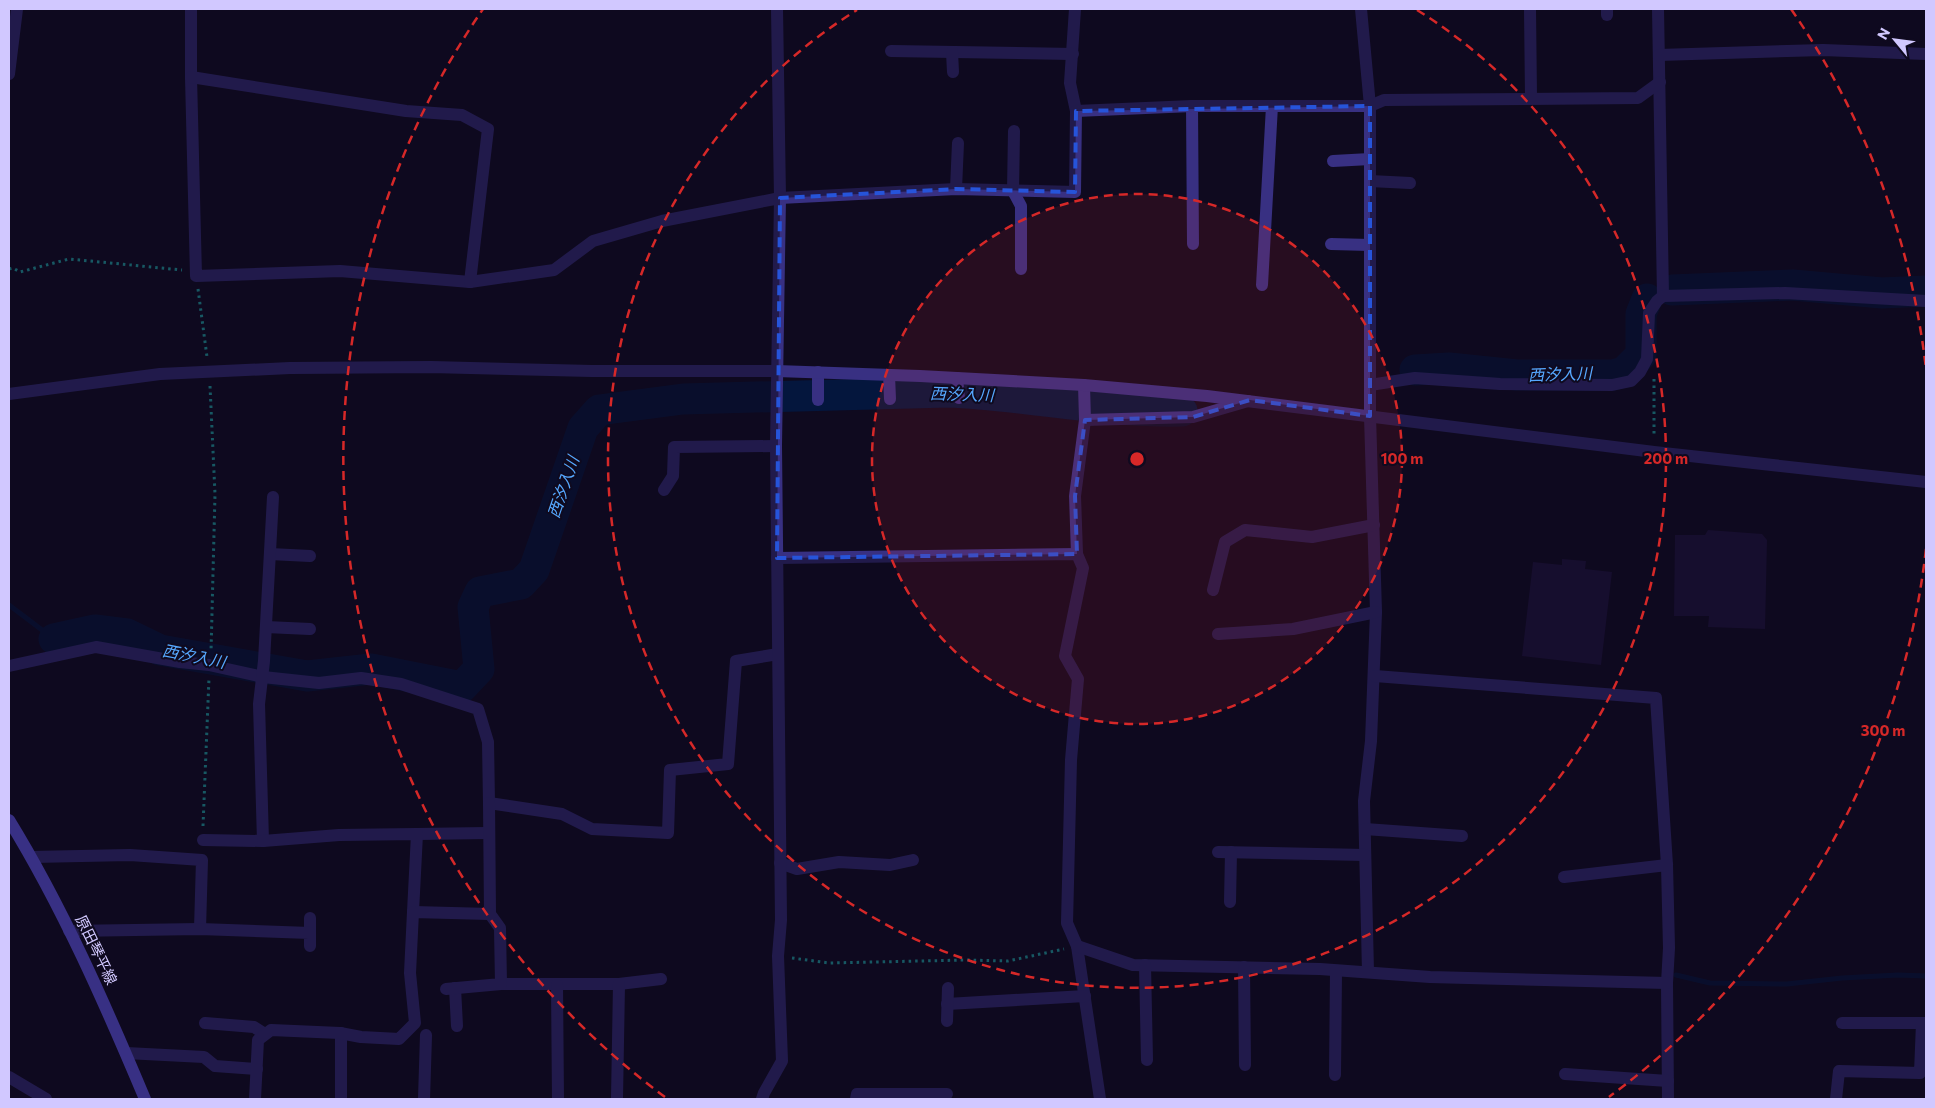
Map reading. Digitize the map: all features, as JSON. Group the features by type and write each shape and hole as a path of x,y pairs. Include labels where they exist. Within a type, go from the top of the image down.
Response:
{"main road":[{"name":"原田琴平線","path":"9,820 32,857 69,931 111,1018 146,1099"}],"street":[{"path":"9,74 17,9"},
{"path":"191,9 196,276 340,271 470,282 554,270 593,241 662,221 780,198 956,189 1075,192 1076,111 1070,83 1075,9"},
{"path":"762,1099 782,1061 778,956 781,920 776,446 780,198 777,9"},
{"path":"1361,9 1370,106 1370,416 1376,612 1371,740 1364,801 1368,972"},
{"path":"1530,9 1531,98"},
{"path":"1658,9 1663,296"},
{"path":"1659,55 1823,50 1926,54"},
{"path":"891,52 1073,54"},
{"path":"952,52 953,72"},
{"path":"191,77 406,111 462,115 488,129 470,282"},
{"path":"1076,111 1192,106 1370,106 1384,100 1638,98 1660,82"},
{"path":"1192,106 1193,244"},
{"path":"1262,285 1272,106"},
{"path":"1014,130 1013,190 1021,206 1021,269"},
{"path":"956,189 958,143"},
{"path":"1333,161 1370,159"},
{"path":"1370,182 1410,183"},
{"path":"1331,244 1370,245"},
{"path":"1370,385 1415,378 1500,384 1612,385 1631,381 1643,368 1647,358 1649,313 1663,296 1785,294 1926,301"},
{"path":"9,394 160,374 290,368 422,367 592,371 818,372 890,387 1084,390 1250,400 1654,452 1926,482"},
{"path":"818,372 818,394"},
{"path":"1084,390 1085,417 1076,496 1077,554 1082,568 1065,656 1078,679 1071,760 1067,924 1077,946 1100,1099"},
{"path":"1085,417 1193,417 1250,400"},
{"path":"664,490 673,476 674,447 776,446"},
{"path":"263,841 259,704 263,677 273,497"},
{"path":"1213,590 1225,542 1245,530 1312,537 1374,525"},
{"path":"270,554 310,556"},
{"path":"777,558 1077,554"},
{"path":"1218,634 1292,629 1376,612"},
{"path":"266,627 310,629"},
{"path":"9,666 96,647 180,662 210,658 263,677 319,683 361,678 401,684 478,709 488,742 490,914 500,928 501,984"},
{"path":"489,803 562,814 592,829 668,833 670,770 728,764 736,661 778,654"},
{"path":"1375,676 1656,698 1667,865 1670,948 1667,983 1668,1099"},
{"path":"1365,829 1462,836"},
{"path":"203,840 263,841 339,835 488,833"},
{"path":"255,1099 258,1040 271,1030 341,1033 361,1037 399,1039 415,1024 410,974 418,834"},
{"path":"1230,902 1224,852 1365,855"},
{"path":"32,857 130,855 202,860 200,930"},
{"path":"780,863 797,869 839,862 890,865 913,860"},
{"path":"1564,877 1667,865"},
{"path":"413,912 490,914"},
{"path":"69,931 200,930 310,940 310,918"},
{"path":"1077,946 1133,964 1145,965 1368,972 1430,978 1667,983"},
{"path":"1145,965 1146,1060"},
{"path":"1244,967 1245,1065"},
{"path":"1335,1075 1336,971"},
{"path":"457,1026 450,988 501,984 619,984 661,979"},
{"path":"617,1099 619,984"},
{"path":"557,985 558,1099"},
{"path":"947,1021 948,988"},
{"path":"947,1004 1085,996"},
{"path":"205,1023 254,1027 265,1034"},
{"path":"1836,1099 1839,1071 1920,1072 1924,1023 1842,1023"},
{"path":"341,1033 341,1099"},
{"path":"424,1099 426,1035"},
{"path":"126,1053 204,1057 215,1066 257,1069"},
{"path":"1565,1074 1668,1081"},
{"path":"9,1077 46,1099"},
{"path":"856,1099 857,1094 947,1094"}],"path":[{"path":"9,269 13,268 20,272 69,259 180,270 196,276 209,371 215,494 203,840"},
{"path":"1643,368 1654,379 1654,452"},
{"path":"778,956 829,963 1008,960 1077,946"}],"highlighted area":[{"path":"1370,106 1370,416 1250,400 1193,417 1085,420 1075,496 1077,554 777,558 780,198 956,189 1075,192 1076,111"}],"building":[{"path":"1708,530 1762,534 1767,540 1765,629 1708,627 1709,616 1674,616 1675,535 1705,535"},
{"path":"1562,559 1586,561 1585,569 1612,572 1601,665 1522,656 1533,562 1562,565"}],"waterway":[{"name":"西汐入川","path":"1672,290 1793,285 1882,293 1926,291"},
{"name":"西汐入川","path":"1415,370 1449,368 1517,375 1613,375 1624,372 1641,355 1641,314 1647,299"},
{"name":"西汐入川","path":"54,639 95,630 127,634 160,650 307,676 371,669 462,687 479,669 473,607 480,592 521,584 534,570 583,428 599,410 683,399 948,392 1094,407 1182,411"},
{"path":"9,605 54,639"},
{"path":"1676,975 1710,983 1787,984 1842,978 1898,975 1926,976"}]}
